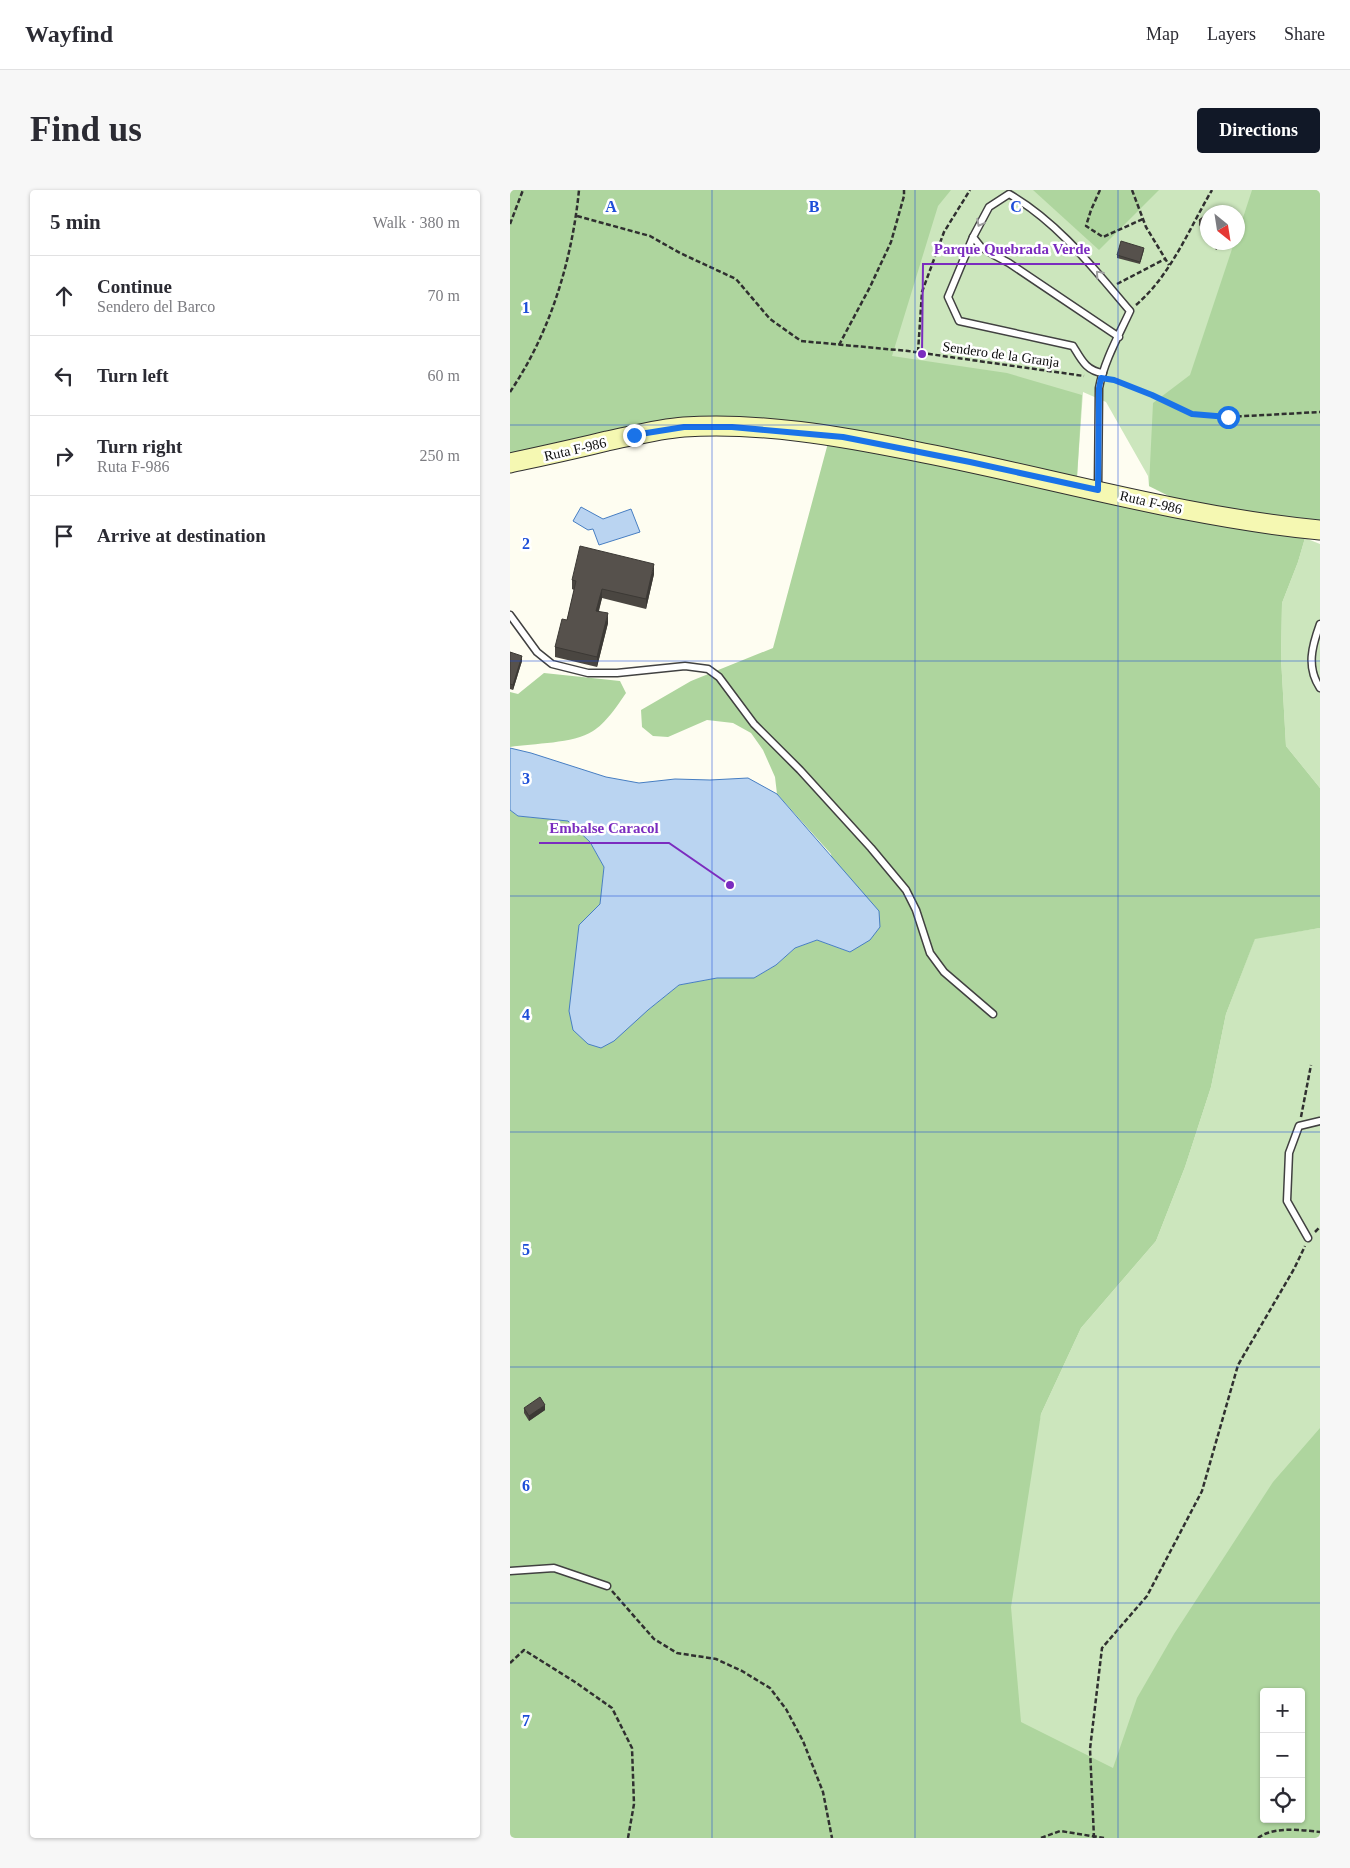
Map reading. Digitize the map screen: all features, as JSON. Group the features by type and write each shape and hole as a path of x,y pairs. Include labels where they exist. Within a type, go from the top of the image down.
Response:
{"main road":[{"name":"Ruta F-986","path":"510,463 634,435 684,427 732,427 843,437 970,462 1225,517 1273,526 1320,530"}],"lane":[{"path":"1098,490 1099,388 1102,375 1130,311 1076,247 1023,202 1009,194 989,207 973,238 948,297 959,321 1073,346 1085,366 1102,375"},
{"path":"973,238 982,247 1017,268 1119,337"},
{"path":"510,615 536,652 552,664 588,673 617,673 685,666 708,669 719,677 754,724 807,778 871,848 906,890 916,910 930,953 944,972 993,1014"},
{"path":"1320,624 1310,655 1316,682 1320,688"},
{"path":"1308,1238 1287,1201 1289,1153 1299,1126 1320,1121"},
{"path":"510,1571 554,1568 607,1586"}],"path":[{"path":"510,224 523,190"},
{"path":"510,392 541,337 566,270 577,216 579,190"},
{"path":"839,345 870,287 891,242 904,190"},
{"path":"918,353 922,292 944,232 970,190"},
{"path":"1100,190 1086,226 1103,237 1142,219"},
{"path":"1132,190 1142,219 1169,266"},
{"path":"1130,311 1146,297 1169,266 1212,190"},
{"name":"Sendero de la Granja","path":"577,216 650,236 680,253 736,279 770,319 801,341 1102,375 1122,382 1192,414 1228,417 1320,412"},
{"path":"1110,287 1165,259"},
{"path":"1299,1126 1311,1065"},
{"path":"1094,1837 1090,1748 1102,1648 1147,1596 1202,1491 1238,1365 1294,1269 1308,1238"},
{"path":"607,1586 654,1639 677,1653 716,1659 742,1671 770,1688 786,1709 803,1740 823,1792 832,1838"},
{"path":"510,1663 524,1650 612,1708 632,1748 634,1804 628,1838"},
{"path":"1040,1838 1060,1830 1104,1838"},
{"path":"1258,1838 1265,1833 1296,1830 1320,1832"}],"green space":[{"path":"510,190 1320,190 1320,520 1187,505 1149,486 1148,476 1106,402 1083,392 1077,477"},
{"path":"510,190 951,190 938,206 892,356 1007,373 1082,395 1077,477 732,422 510,458"},
{"path":"1033,190 1159,190 1099,250"},
{"path":"1252,190 1320,190 1320,520 1187,505 1149,486 1153,403 1190,375 1232,250 1245,250 1245,212"},
{"path":"828,443 969,471 1184,519 1288,532 1305,538 1282,603 1281,658 1286,746 1320,788 1320,928 1255,939 1226,1014 1211,1087 1185,1167 1156,1241 1081,1328 1041,1414 1011,1607 1021,1722 1113,1768 1137,1698 1174,1634 1273,1482 1320,1428 1320,1838 510,1838 510,810 518,816 568,821 590,842 604,867 600,904 579,925 648,1010 679,985 717,978 754,978 776,965 795,948 817,940 850,952 831,854 777,794 775,777 763,750 751,733 733,723 707,720 668,737 653,736 642,727 641,710 691,681 773,648"},
{"path":"1305,538 1320,544 1320,788 1286,746 1281,658 1282,603"},
{"path":"544,673 620,681 626,693 602,724 585,735 564,741 510,747 510,692 518,694"},
{"path":"1320,928 1320,1449 1121,1788 1008,1731 997,1606 1041,1414 1081,1328 1156,1241 1185,1167 1211,1087 1226,1014 1255,938"}],"water":[{"path":"581,507 603,519 631,509 640,532 599,545 593,529 588,530 573,521"},
{"path":"510,748 606,777 639,783 675,779 748,778 777,794 879,911 880,927 870,940 850,952 817,940 795,948 776,965 754,978 717,978 679,985 614,1041 601,1048 588,1044 573,1030 569,1011 579,925 600,904 604,867 590,842 568,821 518,816 510,810"}],"building":[{"path":"1121,241 1144,248 1140,262 1117,255"},
{"path":"580,546 654,564 646,599 602,589 596,611 608,613 597,657 555,647 562,619 567,620 576,581 572,580"},
{"path":"510,652 522,656 513,685 510,684"},
{"path":"540,1397 545,1405 529,1416 524,1408"}],"place":[{"name":"Parque Quebrada Verde","path":"922,354"},
{"name":"Embalse Caracol","path":"730,885"}],"route":[{"path":"634,435 684,427 732,427 843,437 1098,490 1099,388 1101,378 1114,380 1152,395 1192,414 1228,417"}]}
